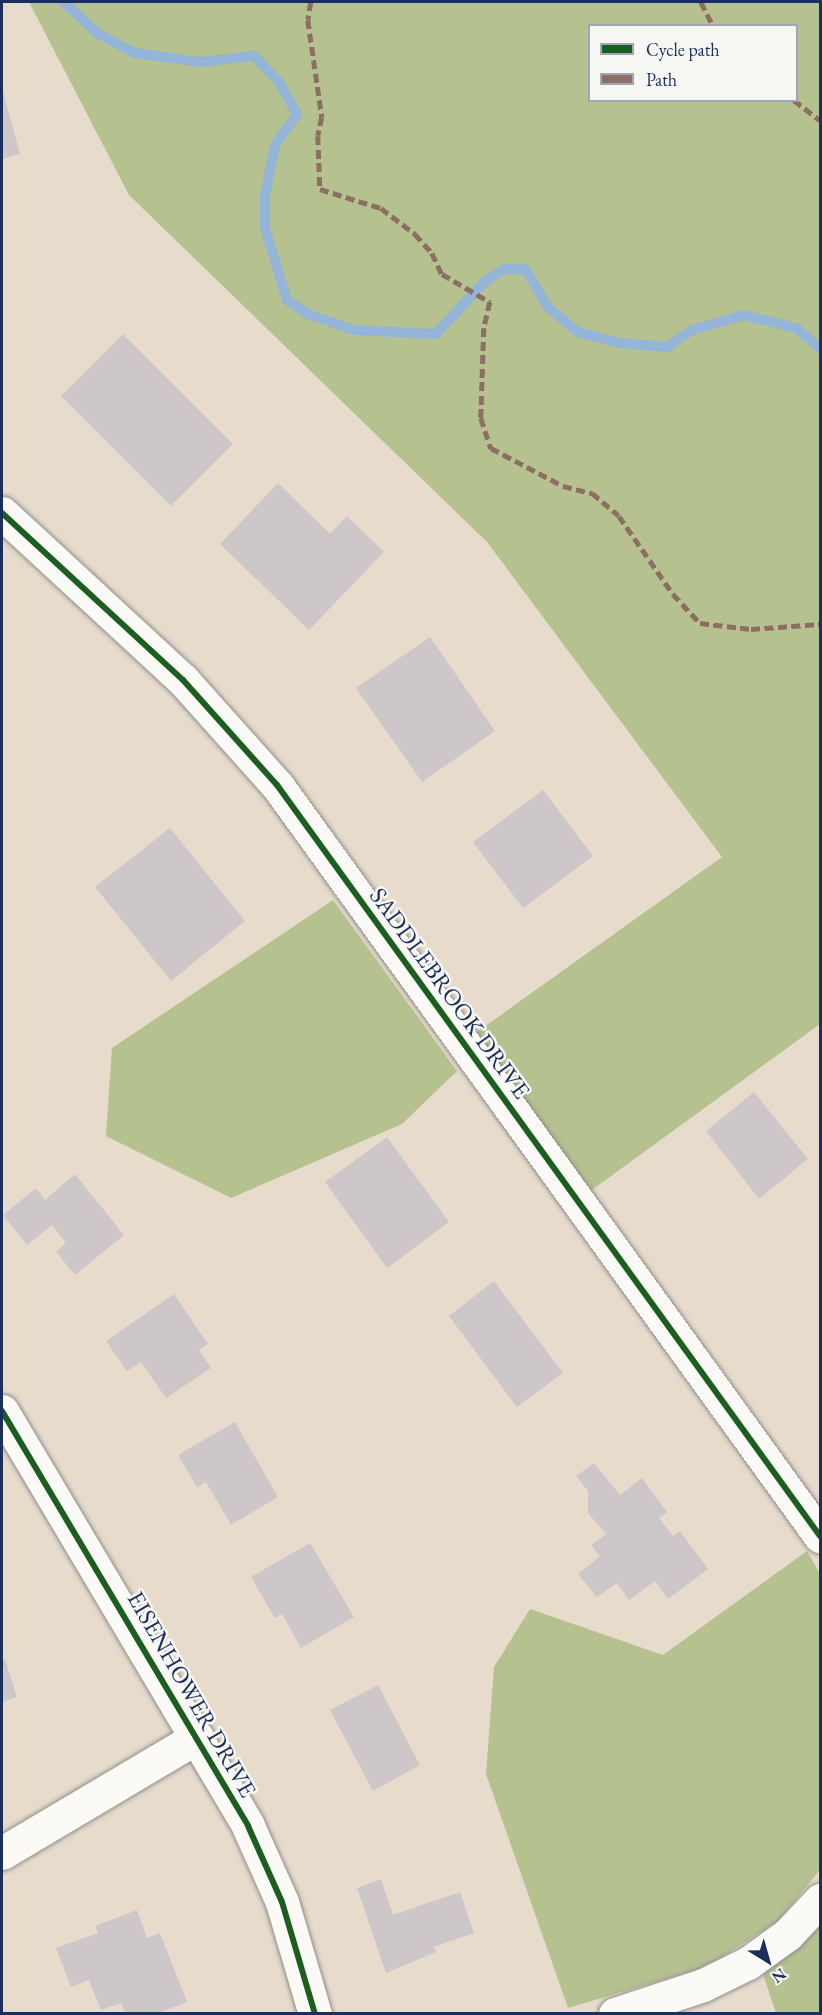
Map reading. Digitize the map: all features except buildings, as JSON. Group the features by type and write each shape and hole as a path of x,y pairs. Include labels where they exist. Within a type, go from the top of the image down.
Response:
{"street":[{"name":"SADDLEBROOK DRIVE","path":"2,513 183,680 277,785 820,1536"},
{"name":"EISENHOWER DRIVE","path":"2,1411 197,1737 270,1871 315,2013"},
{"path":"2,1853 197,1737"},
{"path":"615,2013 703,1985 748,1964 788,1934 820,1900"}],"green space":[{"path":"29,2 820,2 820,1024 578,1200 463,1042 722,857 487,542 129,195"},
{"path":"333,900 457,1071 402,1124 231,1198 106,1136 112,1048"},
{"path":"807,1551 820,1574 820,1870 778,1921 706,1967 568,2008 486,1774 494,1667 530,1609 663,1655"},
{"path":"820,1900 820,2013 776,2013 757,1956"}],"waterway":[{"path":"64,2 97,33 135,53 201,62 254,56 279,82 297,114 275,145 265,195 265,228 287,300 308,314 354,330 436,334 484,282 504,269 525,269 548,307 578,332 619,343 667,347 692,330 744,315 796,328 820,348"}],"marked path":[{"path":"311,2 308,20 322,117 318,136 320,189 381,208 415,234 432,253 442,274 490,302 484,328 481,418 491,448 563,486 592,493 619,516 673,594 700,623 751,629 820,624"},
{"path":"701,2 712,24"},
{"path":"797,102 820,120"}],"cycle path":[{"path":"2,513 183,680 277,785 820,1536"},
{"path":"2,1411 248,1826 282,1902 315,2014"}]}
